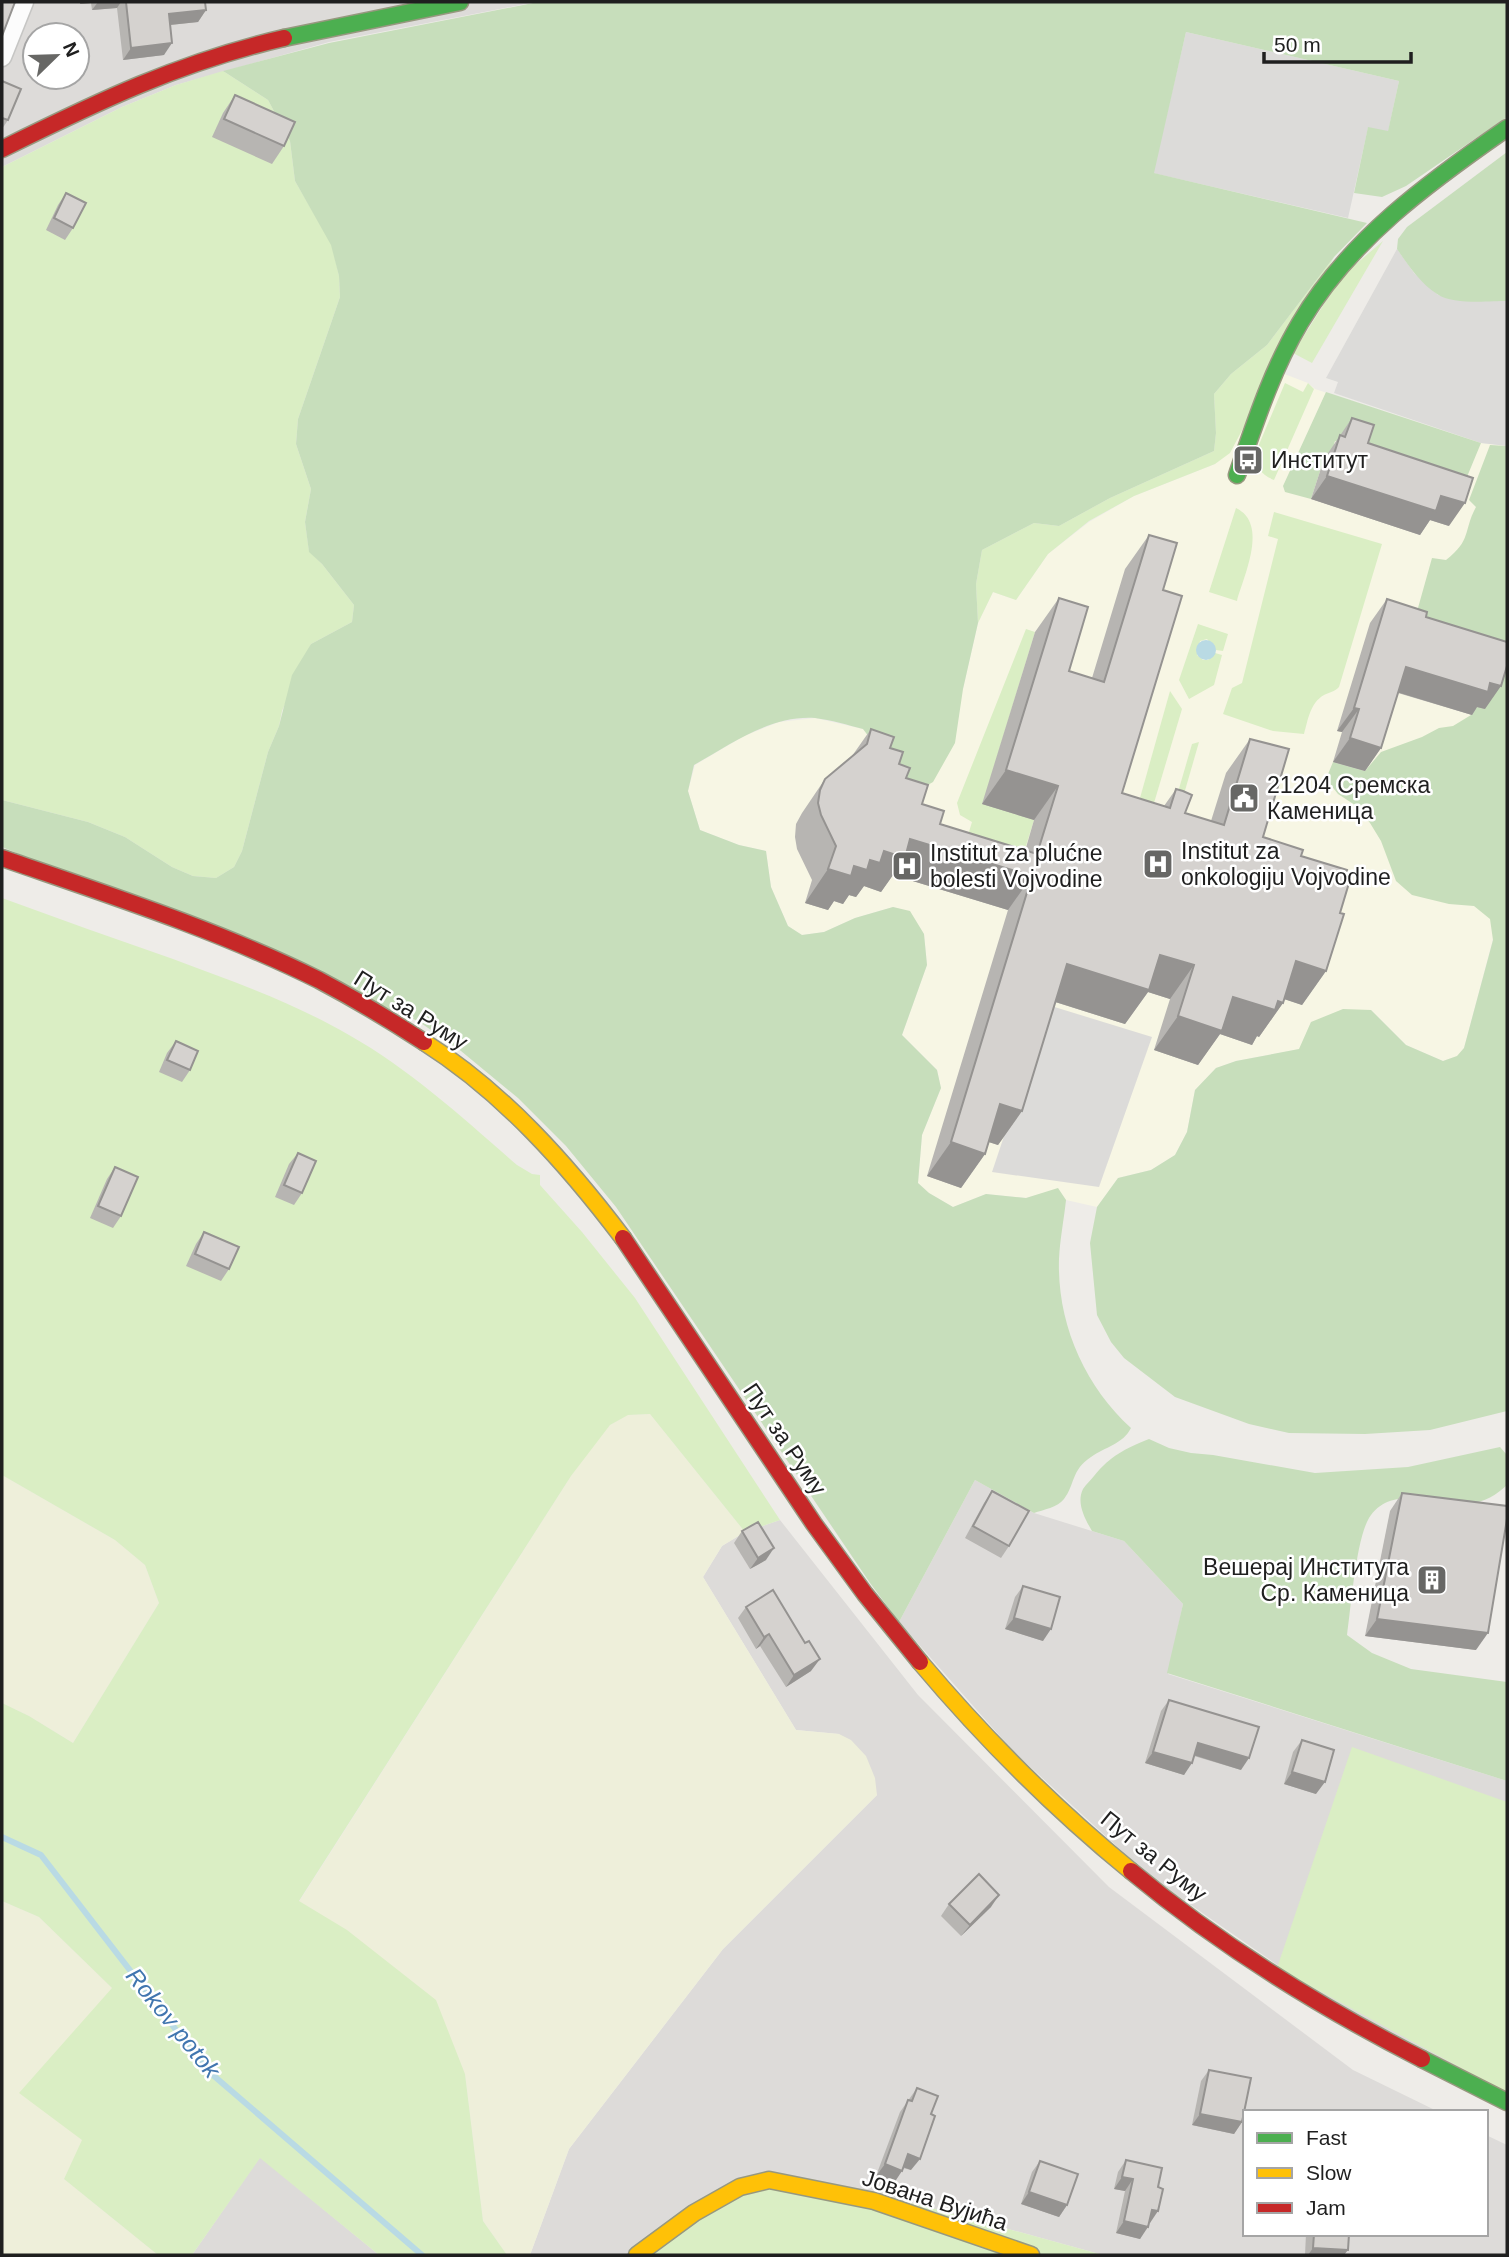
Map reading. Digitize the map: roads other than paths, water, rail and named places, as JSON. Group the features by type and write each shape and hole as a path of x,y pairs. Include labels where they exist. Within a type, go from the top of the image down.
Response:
{"main road":[{"path":"2,149 121,91 173,70 327,28 460,2"},
{"path":"1237,475 1283,355 1310,306 1338,269 1391,214 1443,172 1507,128"},
{"name":"Пут за Руму","path":"2,858 185,923 303,972 411,1031 487,1089 527,1126 580,1183 663,1294 800,1504 866,1596 940,1687 994,1743 1050,1798 1148,1885 1241,1952 1383,2040 1507,2102"},
{"name":"Јована Вујића","path":"637,2255 694,2213 740,2187 769,2180 874,2201 1031,2255"}],"street":[{"path":"2,57 24,2"}],"water":[{"path":"1202,640 1210,640 1216,650 1210,660 1202,660 1196,654 1196,646"}],"waterway":[{"name":"Rokov potok","path":"2,1837 41,1855 207,2070 422,2255"}],"place":[{"name":"Институт","path":"1248,460"},
{"name":"21204 Сремска Каменица","path":"1244,798"},
{"name":"Institut za onkologiju Vojvodine","path":"1158,864"},
{"name":"Institut za plućne bolesti Vojvodine","path":"907,866"},
{"name":"Вешерај Института Ср. Каменица","path":"1432,1580"}]}
